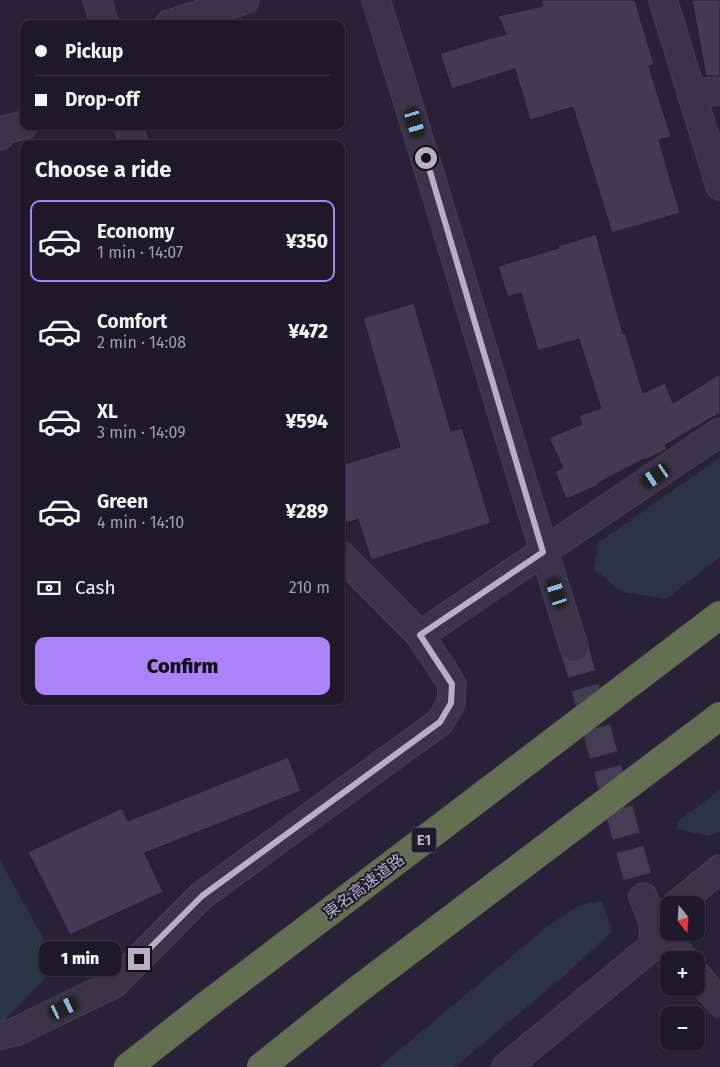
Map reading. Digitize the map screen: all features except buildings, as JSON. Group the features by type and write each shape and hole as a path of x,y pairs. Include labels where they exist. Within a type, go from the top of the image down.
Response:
{"highway":[{"name":"東名高速道路","path":"128,1067 208,1004 720,616"},
{"path":"260,1067 356,991 720,716"},
{"path":"279,1067 356,991"}],"street":[{"path":"97,0 104,20"},
{"path":"182,20 245,0"},
{"path":"376,0 432,176 543,552 574,647"},
{"path":"663,0 720,186"},
{"path":"691,93 720,91"},
{"path":"0,136 4,130 20,126"},
{"path":"420,635 720,432"},
{"path":"0,1035 15,1032 114,984 202,896 440,722 451,703 452,684 420,635 345,559"},
{"path":"687,896 720,869"},
{"path":"643,897 660,915"},
{"path":"506,1067 652,946 660,923"},
{"path":"705,985 720,1003"}],"shaded area":[{"path":"720,457 720,557 666,599 622,592 594,569 598,543"},
{"path":"720,790 720,831 708,836 677,829 677,822"},
{"path":"0,860 58,965 0,1025"},
{"path":"602,901 612,931 571,970 455,1067 379,1067 548,926 580,905"}],"tunnel":[{"path":"574,647 643,897"}],"route":[{"path":"139,959 202,896 440,722 451,703 452,684 420,635 543,552 426,158"}]}
